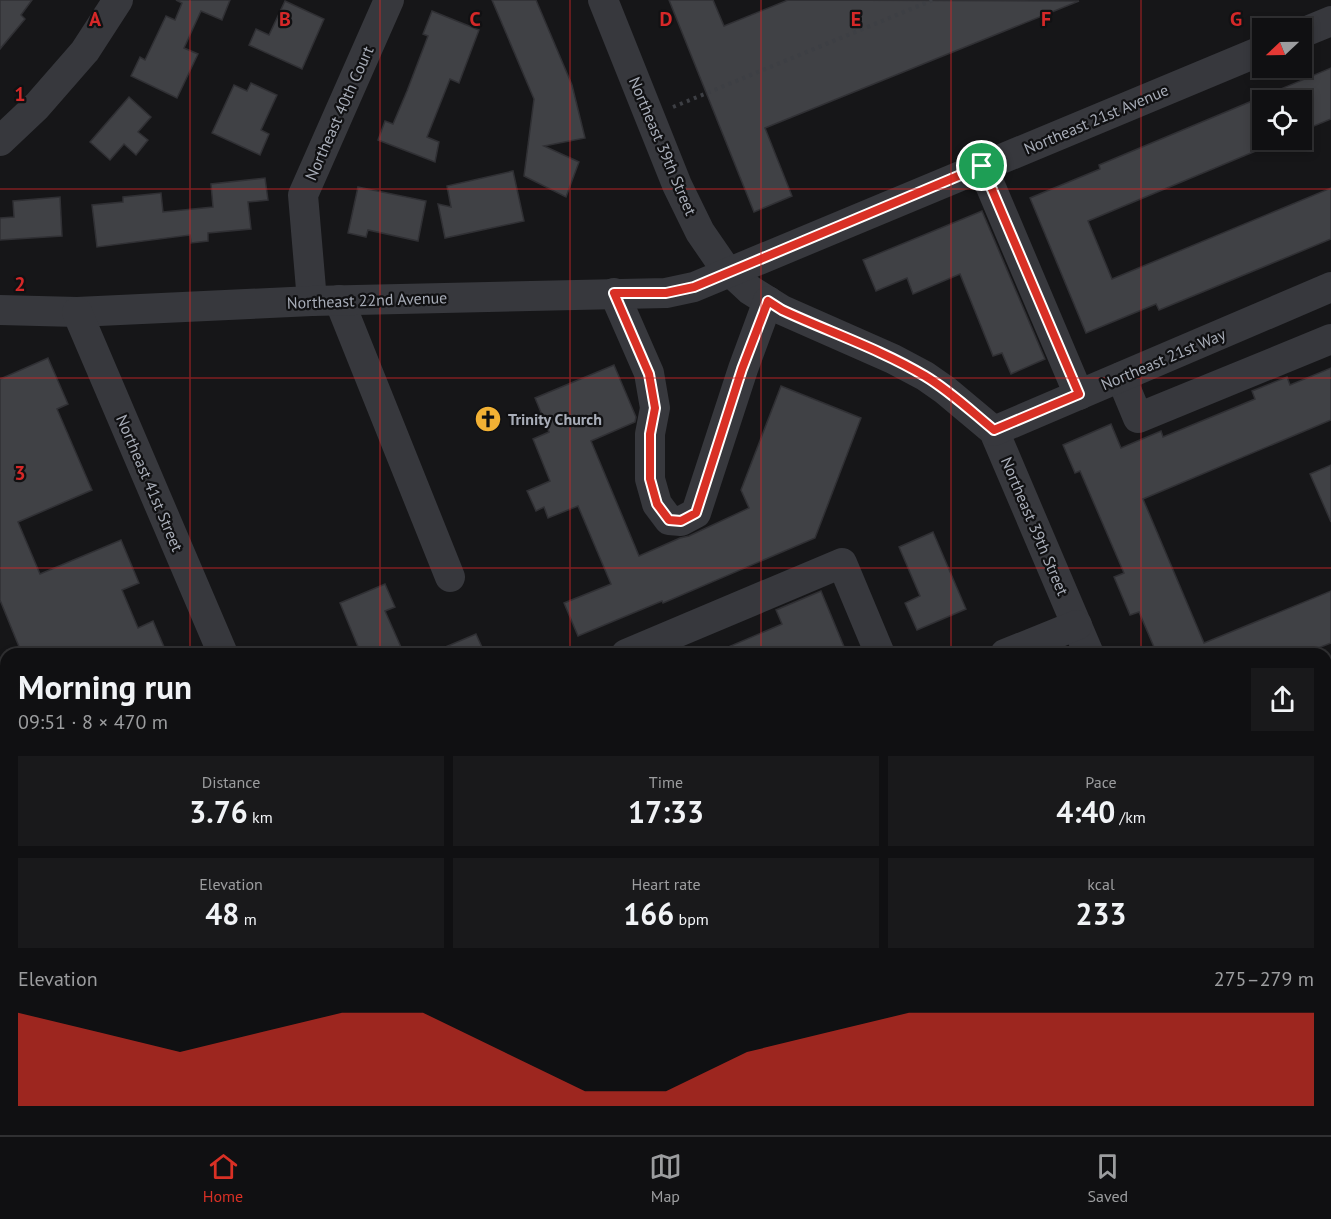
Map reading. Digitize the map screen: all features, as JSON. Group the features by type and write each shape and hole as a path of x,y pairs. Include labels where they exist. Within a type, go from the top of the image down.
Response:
{"street":[{"path":"0,141 37,106 85,51 118,0"},
{"name":"Northeast 40th Court","path":"389,0 303,195 325,301 450,577"},
{"name":"Northeast 39th Street","path":"603,0 677,185 700,232 722,264 750,290 782,310 893,359 925,376 994,430 1087,648"},
{"path":"1312,29 1331,21"},
{"name":"Northeast 21st Avenue","path":"730,272 1252,55"},
{"path":"982,166 1079,394"},
{"name":"Northeast 22nd Avenue","path":"0,310 77,312 325,301 666,293 694,287 730,272"},
{"name":"Northeast 21st Way","path":"994,430 1331,287"},
{"path":"614,293 649,374 655,408 650,434 650,470 657,504 669,520 681,521 696,513 742,369 768,301"},
{"name":"Northeast 41st Street","path":"77,312 220,648"},
{"path":"1121,377 1138,418 1331,339"},
{"path":"640,648 842,563 877,648"},
{"path":"1020,648 1077,625"},
{"path":"0,726 0,743"}],"path":[{"path":"650,116 933,0"}],"building":[{"path":"0,0 32,0 21,15 25,19 0,49"},
{"path":"176,0 230,0 222,20 201,11 184,48 198,54 177,98 131,76 140,57 145,60 166,16 175,20 182,3"},
{"path":"492,0 536,0 572,85 585,138 544,146 579,162 566,197 524,176 534,99"},
{"path":"669,0 713,0 724,26 788,0 1079,1 765,128 792,196 754,212"},
{"path":"285,1 324,19 302,69 249,45 256,29 269,35"},
{"path":"432,11 479,30 459,83 450,79 427,137 439,142 435,162 378,140 385,121 393,124 407,91 428,36 423,34"},
{"path":"1331,68 1331,119 1312,127 1312,90 1278,90 1312,78 1312,76"},
{"path":"251,83 277,95 261,130 269,134 260,155 212,133 234,85 247,91"},
{"path":"129,97 151,117 138,132 148,140 136,155 124,144 110,160 90,142"},
{"path":"1252,101 1252,150 1258,150 1088,221 1112,279 1331,188 1331,239 1159,310 1156,304 1086,333 1030,198 1100,169 1099,165"},
{"path":"513,171 524,221 445,238 438,204 451,207 447,186"},
{"path":"265,178 268,200 248,202 251,229 208,233 208,241 191,243 190,235 97,247 92,205 123,202 123,197 161,193 163,212 213,207 211,184"},
{"path":"358,187 426,201 418,241 368,230 366,237 348,233"},
{"path":"60,197 62,236 0,240 0,218 14,217 13,201"},
{"path":"982,211 1045,359 1011,374 1002,353 993,356 960,274 913,294 907,278 876,291 863,260"},
{"path":"48,358 68,404 57,409 92,490 18,522 40,574 121,540 139,583 122,590 138,628 153,621 164,648 20,648 0,600 0,379"},
{"path":"614,365 636,417 635,422 591,441 639,556 749,508 741,490 781,386 861,418 815,538 663,603 662,601 578,636 564,603 611,584 578,506 548,518 544,507 536,511 527,491 550,481 533,439 549,432 535,398"},
{"path":"1331,368 1331,420 1143,499 1204,643 1331,591 1331,643 1318,648 1154,648 1139,612 1130,615 1114,577 1124,573 1080,471 1075,473 1063,445 1111,424 1121,448 1161,431 1163,437 1255,399 1252,391 1287,377 1290,385"},
{"path":"1331,465 1331,522 1310,474"},
{"path":"933,532 966,609 917,630 905,603 920,596 899,547"},
{"path":"385,584 395,607 385,611 401,648 359,648 340,603"},
{"path":"821,591 845,648 726,648 782,624 776,610"},
{"path":"476,634 482,648 443,648"}],"place":[{"name":"Trinity Church","path":"488,419"}],"route":[{"path":"982,166 1079,394 994,430 925,376 893,359 782,310 768,301 742,369 696,513 681,521 669,520 657,504 650,479 650,434 655,408 649,374 614,293 666,293 694,287 982,166"}]}
